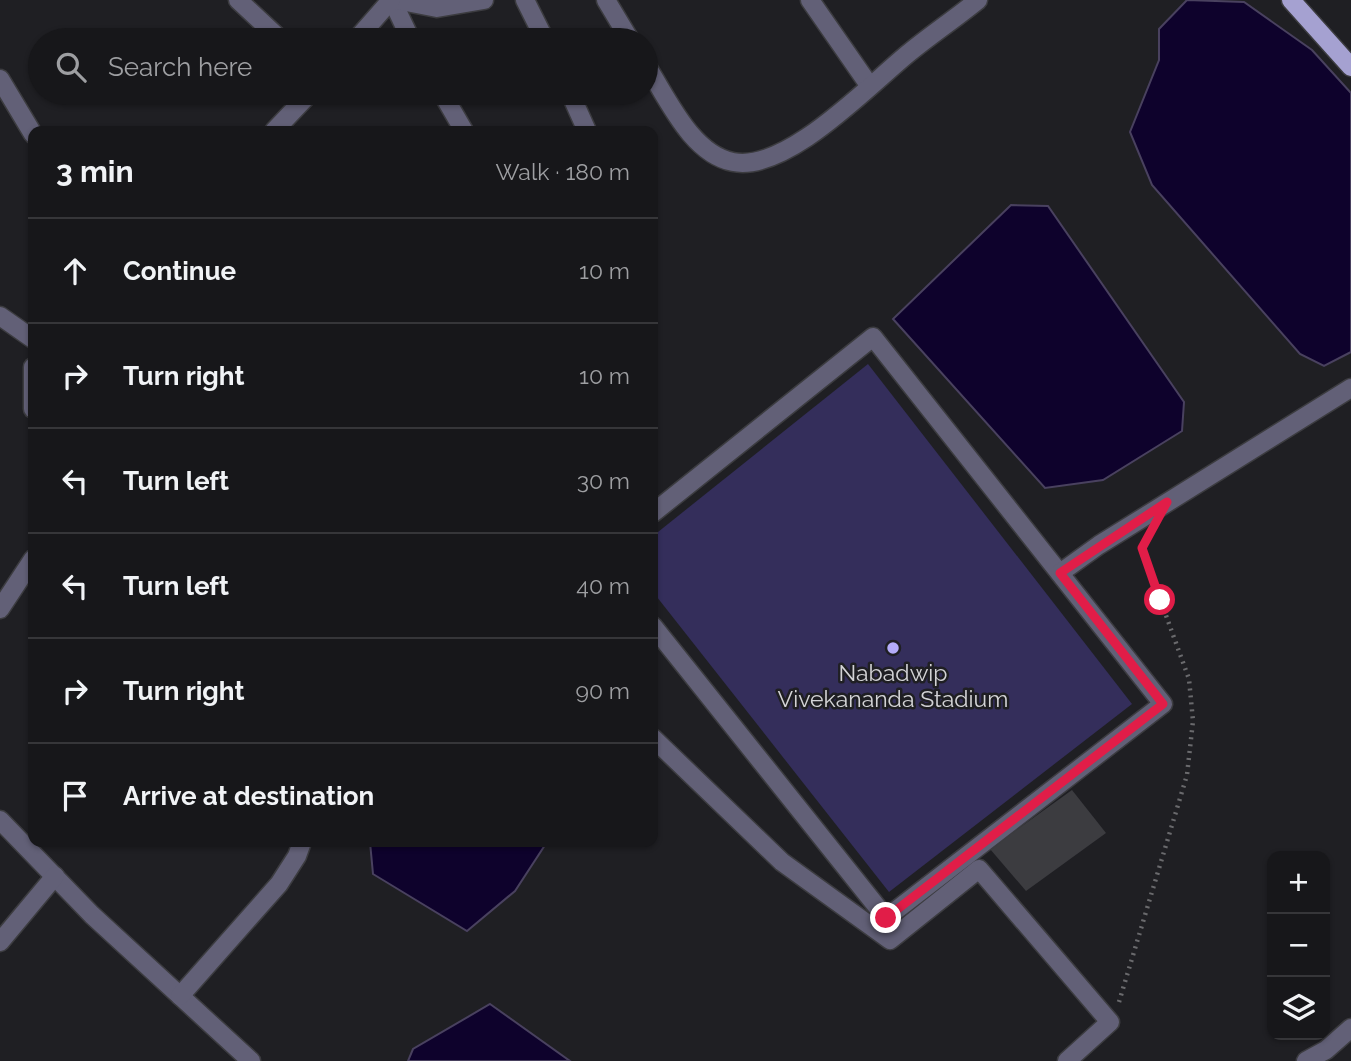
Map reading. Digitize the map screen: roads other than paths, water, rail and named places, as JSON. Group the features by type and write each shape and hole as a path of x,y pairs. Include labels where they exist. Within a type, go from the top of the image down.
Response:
{"main road":[{"path":"1291,0 1351,67"}],"street":[{"path":"238,0 268,28"},
{"path":"393,0 437,8 484,0"},
{"path":"367,28 393,0"},
{"path":"393,0 406,28"},
{"path":"525,0 539,28"},
{"path":"606,0 623,28"},
{"path":"810,0 869,85"},
{"path":"658,83 695,138 732,162 754,163 789,148 978,0"},
{"path":"0,79 28,126"},
{"path":"279,126 299,105"},
{"path":"449,105 461,126"},
{"path":"575,105 585,126"},
{"path":"0,316 28,336"},
{"path":"658,509 873,337 1163,704 886,918 658,632"},
{"path":"1060,573 1099,545 1351,388"},
{"path":"0,609 28,567"},
{"path":"658,743 782,862 890,940 979,869 1110,1022 1067,1061"},
{"path":"0,820 92,915 251,1061"},
{"path":"180,996 279,884 300,847"},
{"path":"0,942 55,876"},
{"path":"1306,1061 1326,1050 1351,1028"}],"place":[{"name":"Nabadwip Vivekananda Stadium","path":"893,648"}]}
